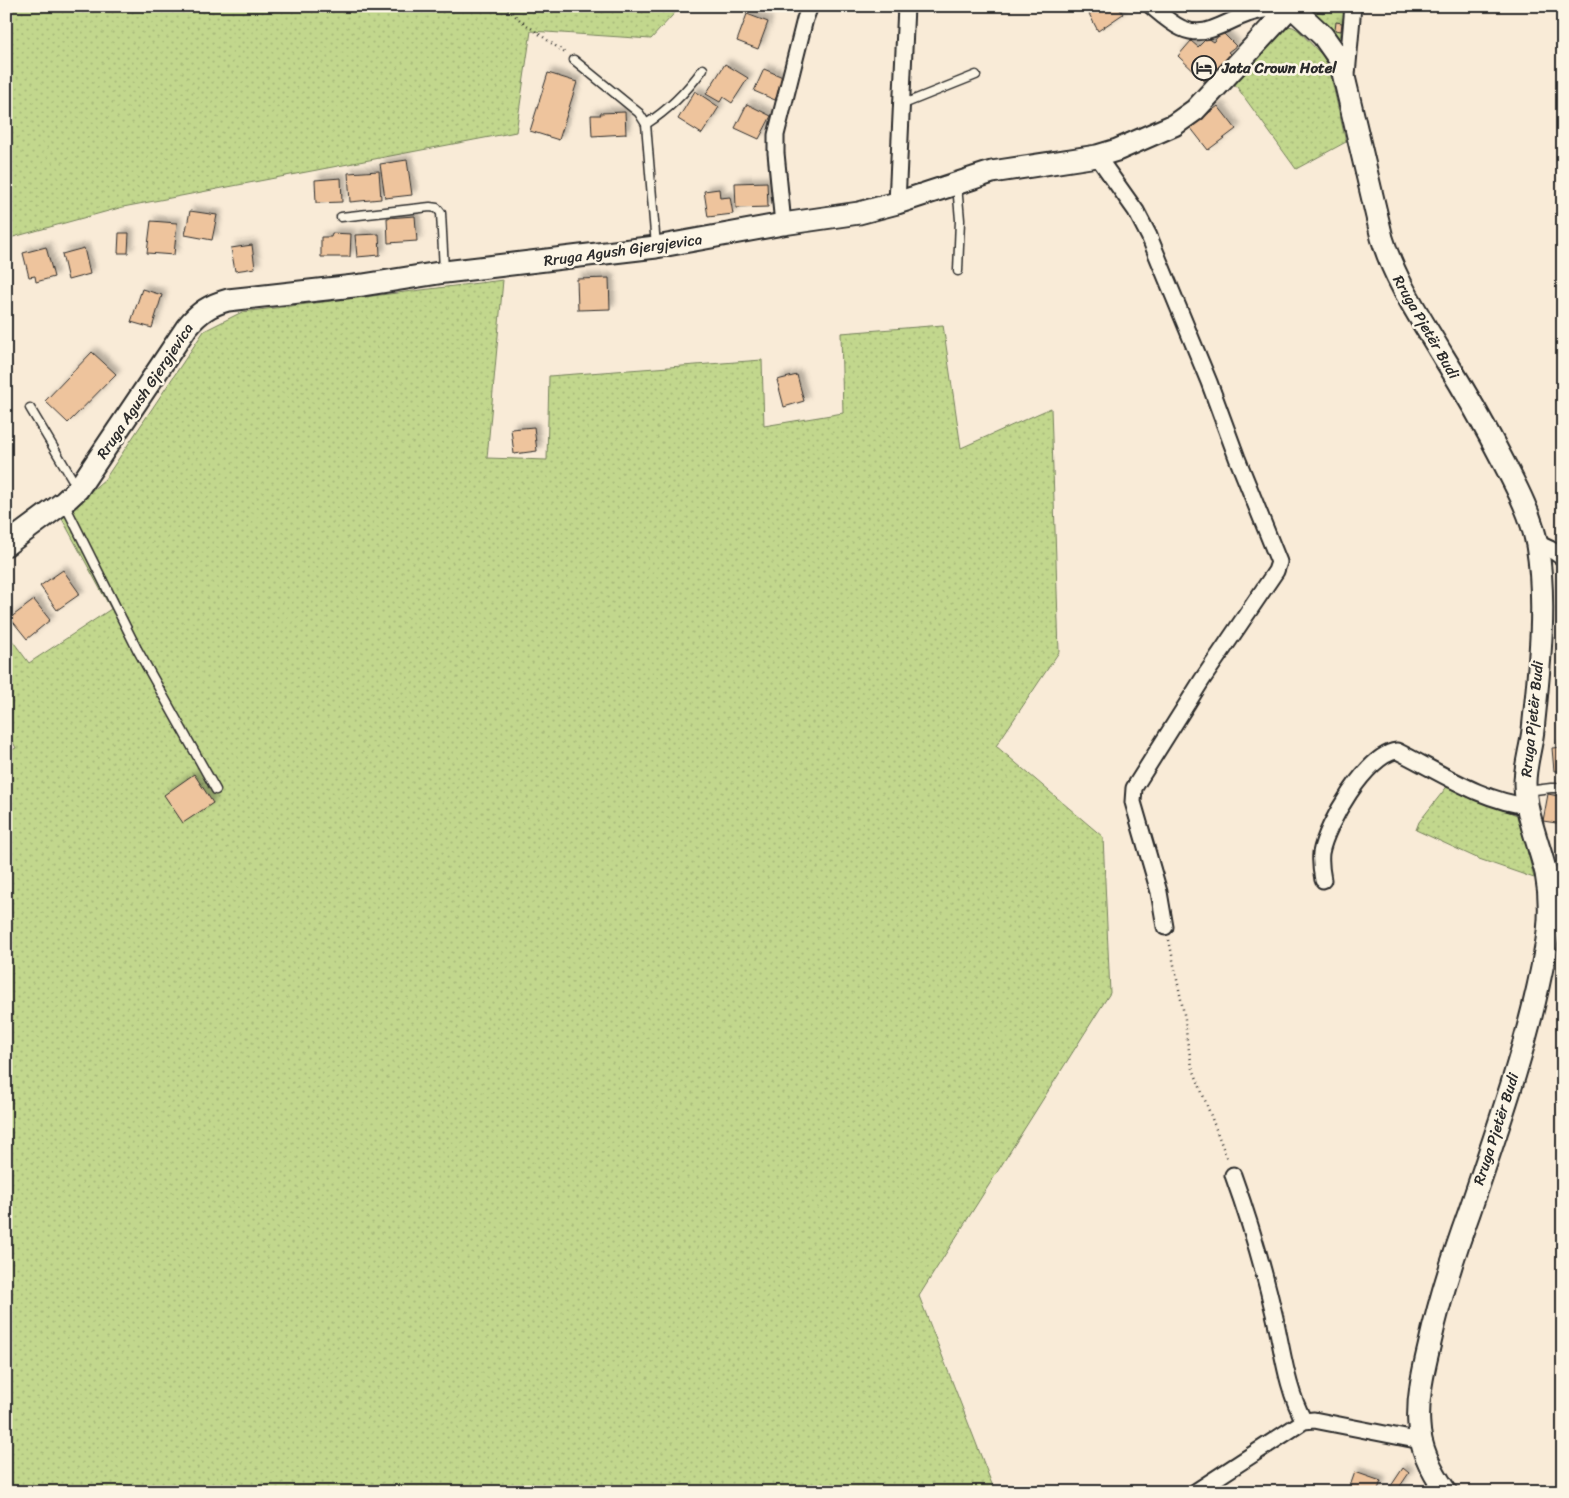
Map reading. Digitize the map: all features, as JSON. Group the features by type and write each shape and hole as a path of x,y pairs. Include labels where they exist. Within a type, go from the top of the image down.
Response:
{"main road":[{"name":"Rruga Agush Gjergjevica","path":"6,545 71,495 187,326 204,309 215,304 228,300 363,285 445,272 656,248 783,224 859,213 897,203 992,172 1097,156 1117,150 1174,125 1195,110 1291,6"},
{"name":"Rruga Pjetër Budi","path":"1291,6 1323,36 1340,60 1382,238 1394,271 1504,462 1525,506 1536,543 1542,604 1534,711 1526,771 1527,799 1556,914 1548,933 1542,970 1516,1070 1450,1267 1435,1319 1420,1396 1418,1426 1421,1441 1434,1475 1446,1492"}],"street":[{"path":"783,224 776,135 805,19 810,6"},
{"path":"897,203 906,6"},
{"path":"1151,6 1178,28 1200,32 1211,30 1248,14 1291,6"},
{"name":"Rruga Pjetër Budi","path":"1346,81 1353,6"},
{"path":"1097,156 1136,211 1149,236 1209,382 1279,562 1276,571 1202,680 1134,788 1133,802 1159,892 1165,927"},
{"path":"1536,543 1550,549 1563,558"},
{"path":"1323,880 1320,866 1322,851 1337,813 1356,784 1382,756 1390,752 1397,751 1472,789 1516,805 1527,799"},
{"path":"1233,1175 1249,1219 1266,1282 1292,1394 1304,1421"},
{"path":"1195,1492 1304,1421 1314,1420 1421,1441"}],"lane":[{"path":"574,60 639,113 646,124 656,248"},
{"path":"646,124 662,114 679,99 703,69"},
{"path":"900,105 976,75"},
{"path":"957,182 960,220 958,271"},
{"path":"341,217 430,207 437,208 441,213 445,272"},
{"path":"30,408 71,495 137,649 216,790"},
{"path":"1527,799 1552,788 1563,788"}],"path":[{"path":"504,6 574,60"},
{"path":"1165,927 1185,1019 1192,1066 1233,1175"}],"green space":[{"path":"6,6 681,6 651,39 531,31 516,132 123,207 6,239"},
{"path":"1345,6 1340,39 1309,9 1309,7"},
{"path":"1288,26 1298,30 1323,56 1329,68 1346,142 1296,169 1234,83"},
{"path":"503,280 487,458 547,460 549,376 762,360 764,426 843,413 841,333 943,325 961,448 1051,408 1059,652 996,746 1103,837 1110,993 919,1296 995,1492 6,1492 6,753 16,748 6,729 6,632 29,663 111,609 61,517 105,479 204,331 242,312"},
{"path":"1449,784 1478,799 1519,816 1534,878 1479,859 1416,830 1419,822"}],"building":[{"path":"1085,6 1118,6 1123,14 1098,31"},
{"path":"747,14 768,22 758,49 737,41"},
{"path":"1336,22 1342,23 1341,31 1335,30"},
{"name":"Jata Crown Hotel","path":"1222,32 1236,46 1228,52 1231,55 1204,81 1178,56 1191,41 1198,47 1207,38 1213,42"},
{"path":"725,64 748,78 732,103 723,97 720,102 706,94"},
{"path":"764,69 785,78 775,100 754,91"},
{"path":"548,73 577,82 559,140 530,131"},
{"path":"695,91 719,107 702,134 678,119"},
{"path":"747,104 771,116 759,139 735,128"},
{"path":"1218,106 1236,129 1208,150 1190,127"},
{"path":"625,112 626,134 592,136 591,115"},
{"path":"407,160 412,195 385,198 380,164"},
{"path":"379,171 381,199 350,202 348,173"},
{"path":"341,178 342,202 316,203 315,180"},
{"path":"767,182 768,207 736,208 735,183"},
{"path":"719,189 720,198 730,197 733,214 708,217 704,191"},
{"path":"190,211 217,215 212,240 185,235"},
{"path":"415,216 417,241 388,243 387,218"},
{"path":"151,221 177,223 174,255 147,253"},
{"path":"119,233 129,233 128,253 118,253"},
{"path":"332,233 351,234 350,257 321,257 321,237 331,237"},
{"path":"379,234 380,255 357,257 355,235"},
{"path":"252,245 255,268 235,271 231,248"},
{"path":"46,247 54,277 36,282 35,276 29,277 23,253"},
{"path":"84,248 90,274 68,280 62,254"},
{"path":"609,278 610,309 578,310 577,279"},
{"path":"142,289 162,295 152,328 131,322"},
{"path":"92,352 116,374 68,423 45,401"},
{"path":"797,375 804,401 784,407 777,380"},
{"path":"534,427 537,451 514,454 511,429"},
{"path":"63,570 80,594 57,610 40,586"},
{"path":"34,600 50,620 27,639 10,618"},
{"path":"1563,747 1563,770 1554,771 1552,748"},
{"path":"194,774 213,803 183,823 164,795"},
{"path":"1548,794 1563,797 1563,824 1543,821"},
{"path":"1403,1468 1409,1473 1396,1492 1393,1492 1389,1489"},
{"path":"1355,1472 1381,1481 1377,1492 1348,1492"}],"place":[{"name":"Jata Crown Hotel","path":"1204,68"}]}
